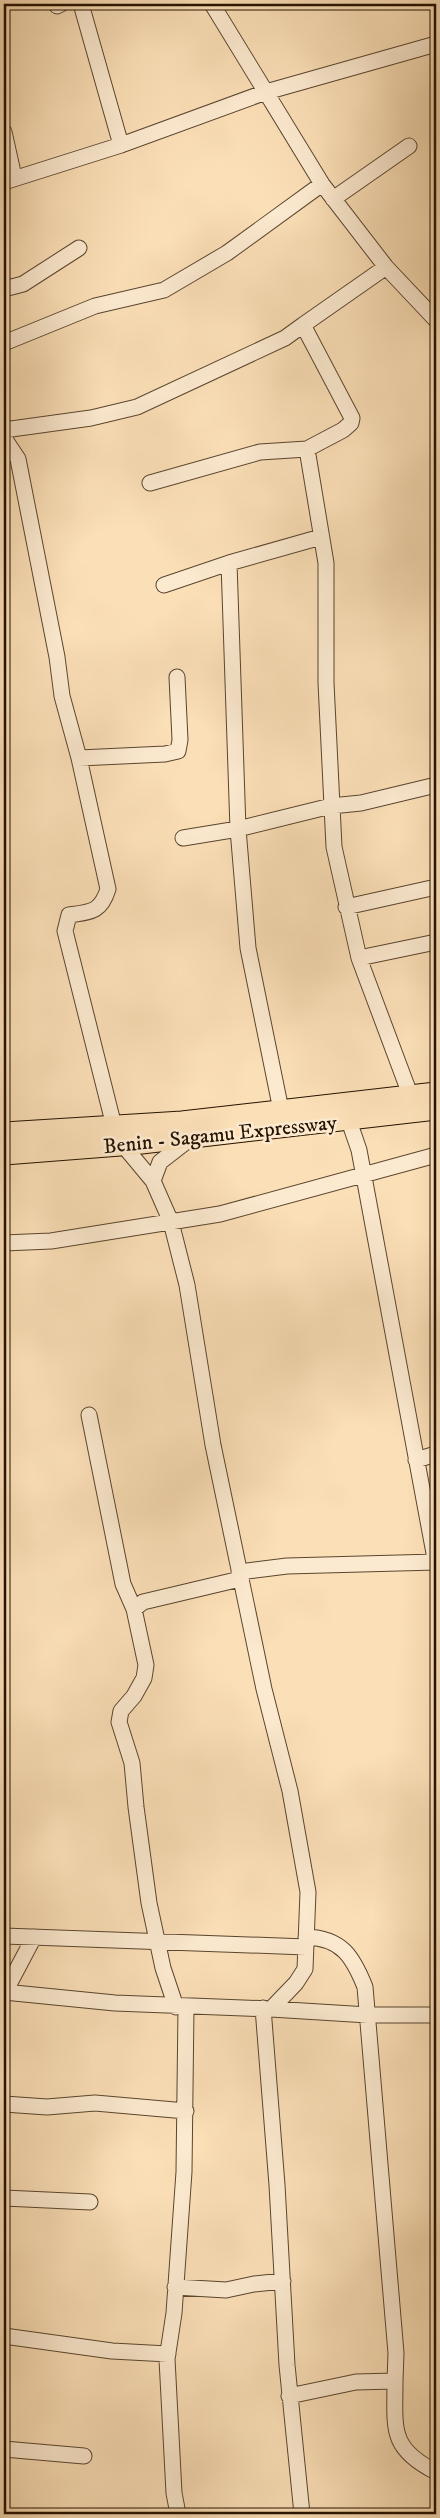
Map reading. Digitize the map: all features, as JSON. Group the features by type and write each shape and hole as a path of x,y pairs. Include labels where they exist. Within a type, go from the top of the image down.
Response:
{"highway":[{"path":"4,1133 119,1136 182,1122 436,1093"},
{"name":"Benin - Sagamu Expressway","path":"4,1154 119,1136 192,1138 349,1121 436,1109"}],"street":[{"path":"81,4 121,145"},
{"path":"212,4 322,184 386,267 436,320"},
{"path":"4,132 9,180 121,145 266,92 436,44"},
{"path":"334,199 409,146"},
{"path":"4,343 95,306 164,290 227,252 322,184"},
{"path":"4,289 23,284 78,248"},
{"path":"4,430 91,418 137,407 285,338 386,267"},
{"path":"150,483 260,452 307,449 343,430 350,423 352,418 303,325"},
{"path":"4,438 18,459 57,657 62,696 79,758 108,889 104,902 97,909 70,915 66,931 119,1136 153,1181 170,1222 187,1285 212,1445 293,1809 308,1892 305,1969 296,1983 267,2008"},
{"path":"307,449 326,563 326,683 334,848 359,958 411,1097"},
{"path":"164,585 229,562 321,537"},
{"path":"229,562 238,829 248,948 282,1110"},
{"path":"79,758 165,754 178,751 180,740 177,678"},
{"path":"182,838 238,829 331,806 360,803 436,785"},
{"path":"346,907 436,887"},
{"path":"359,958 436,942"},
{"path":"134,1608 144,1602 240,1576 287,1566 436,1563 359,1150 349,1121"},
{"path":"153,1181 160,1162 192,1138"},
{"path":"4,1243 51,1241 220,1214 436,1155"},
{"path":"89,1415 123,1584 134,1608 146,1665 144,1678 119,1717 132,1763 136,1807 150,1903 158,1941 181,2007 186,2111 184,2172 167,2376 173,2441 174,2493 178,2514"},
{"path":"416,1460 436,1454"},
{"path":"4,1936 336,1944 354,1961 365,1987 368,2015 396,2353 395,2428 404,2448 415,2461 436,2472"},
{"path":"34,1938 4,1992 115,2003 181,2007 267,2008 368,2015 436,2015"},
{"path":"267,2008 289,2396 302,2514"},
{"path":"4,2104 47,2107 94,2103 186,2111"},
{"path":"4,2198 90,2202"},
{"path":"175,2288 226,2290 254,2284 283,2281"},
{"path":"4,2336 112,2351 168,2354"},
{"path":"289,2396 356,2382 395,2381"},
{"path":"4,2449 84,2456"}]}
